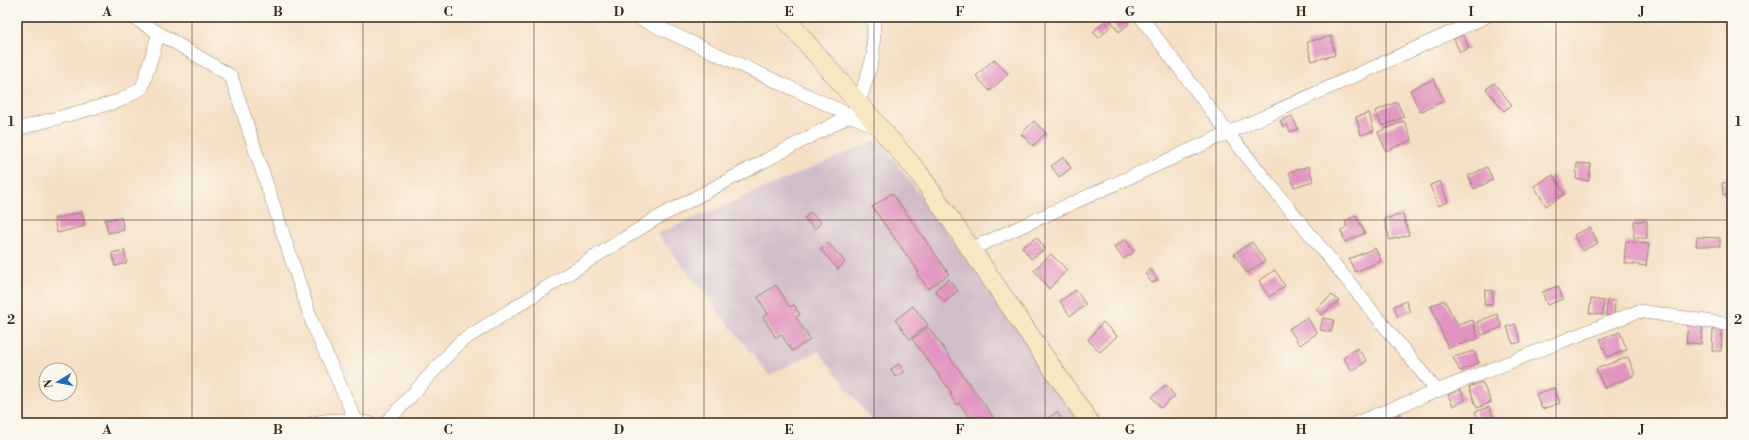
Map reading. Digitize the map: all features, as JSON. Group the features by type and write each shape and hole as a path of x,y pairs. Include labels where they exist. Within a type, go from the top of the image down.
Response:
{"main road":[{"path":"784,17 855,109 882,129 918,172 1090,423"}],"street":[{"path":"132,17 231,76 313,325 356,421"},
{"path":"636,17 855,109"},
{"path":"386,423 460,342 655,219 855,109 873,57 874,17"},
{"path":"1141,17 1228,133 1437,391"},
{"path":"971,249 1485,17"},
{"path":"17,128 120,101 142,88 159,33"},
{"path":"1356,423 1639,312 1732,324"},
{"path":"312,423 324,421 356,421 369,423"}],"shaded area":[{"path":"879,139 1036,353 1083,423 874,423 818,351 769,375 657,234"}],"building":[{"path":"1116,17 1124,17 1129,24 1119,32 1111,21"},
{"path":"1105,21 1110,27 1099,38 1093,32"},
{"path":"1463,35 1469,48 1460,52 1454,39"},
{"path":"1331,36 1335,55 1312,61 1307,42"},
{"path":"994,59 1008,74 990,91 976,76"},
{"path":"1434,79 1444,101 1420,112 1410,90"},
{"path":"1494,83 1512,105 1504,111 1486,89"},
{"path":"1397,102 1404,117 1382,126 1375,111"},
{"path":"1369,113 1374,131 1361,135 1356,117"},
{"path":"1292,116 1298,129 1290,132 1287,125 1283,127 1280,121"},
{"path":"1034,121 1046,133 1033,146 1021,134"},
{"path":"1404,121 1412,140 1386,151 1378,132"},
{"path":"1064,157 1071,168 1059,177 1051,166"},
{"path":"1577,163 1591,164 1589,181 1576,179"},
{"path":"1309,166 1313,181 1294,187 1289,172"},
{"path":"1487,167 1493,180 1474,189 1468,176"},
{"path":"1553,175 1565,194 1546,206 1534,186"},
{"path":"1440,181 1448,202 1438,206 1430,185"},
{"path":"1732,182 1732,195 1723,195 1722,183"},
{"path":"892,193 949,274 928,289 917,273 919,272 872,207"},
{"path":"82,212 85,226 57,233 54,219"},
{"path":"810,212 821,222 815,229 805,218"},
{"path":"1403,214 1409,235 1390,240 1384,219"},
{"path":"1356,215 1365,233 1345,242 1341,231 1347,226 1345,221"},
{"path":"121,217 124,230 108,233 105,220"},
{"path":"1634,221 1647,221 1647,238 1634,238"},
{"path":"1590,227 1598,243 1582,251 1574,235"},
{"path":"1037,237 1045,249 1031,259 1022,247"},
{"path":"1697,237 1720,238 1720,246 1696,246"},
{"path":"1125,239 1134,252 1124,259 1114,247"},
{"path":"1626,241 1649,244 1646,266 1624,263"},
{"path":"827,242 845,262 838,269 820,249"},
{"path":"1252,242 1265,261 1247,273 1234,254"},
{"path":"1375,248 1381,261 1355,272 1349,259"},
{"path":"124,250 127,263 115,266 112,253"},
{"path":"1051,254 1067,270 1049,289 1034,270"},
{"path":"1150,269 1158,280 1152,283 1145,274"},
{"path":"1275,270 1285,286 1269,297 1259,281"},
{"path":"949,279 958,291 944,302 935,290"},
{"path":"776,285 790,307 794,305 800,315 796,317 810,340 792,351 781,334 776,338 763,317 768,314 758,297"},
{"path":"1558,286 1563,299 1547,305 1542,292"},
{"path":"1076,290 1086,305 1070,316 1060,301"},
{"path":"1485,290 1493,291 1492,305 1484,305"},
{"path":"1332,295 1339,301 1321,315 1316,309"},
{"path":"1591,299 1604,301 1603,315 1589,313"},
{"path":"1444,300 1458,325 1473,320 1478,339 1448,348 1431,306"},
{"path":"1607,300 1615,301 1614,316 1606,315"},
{"path":"1406,301 1410,312 1398,317 1394,306"},
{"path":"913,306 928,325 910,339 895,320"},
{"path":"1497,314 1502,327 1482,335 1477,322"},
{"path":"1307,317 1317,333 1300,345 1289,329"},
{"path":"1323,318 1334,320 1331,332 1320,330"},
{"path":"1103,322 1117,336 1100,352 1088,340"},
{"path":"1515,324 1521,342 1513,344 1507,327"},
{"path":"1688,324 1703,325 1701,344 1686,343"},
{"path":"928,327 994,418 987,423 974,423 959,403 957,405 950,394 952,393 912,339"},
{"path":"1713,330 1722,330 1721,351 1712,351"},
{"path":"1620,332 1627,350 1607,357 1600,339"},
{"path":"1357,348 1367,361 1352,371 1343,358"},
{"path":"1474,351 1479,363 1460,371 1453,357"},
{"path":"1628,357 1635,375 1604,388 1596,369"},
{"path":"899,364 904,372 895,377 891,369"},
{"path":"1482,382 1491,402 1477,408 1469,387"},
{"path":"1166,385 1175,396 1161,408 1152,397"},
{"path":"1554,388 1560,403 1542,409 1536,394"},
{"path":"1460,389 1465,400 1453,406 1448,395"},
{"path":"1489,407 1496,423 1480,423 1475,412"},
{"path":"1057,412 1065,423 1041,423"},
{"path":"1399,412 1403,423 1378,423 1377,420"}]}
